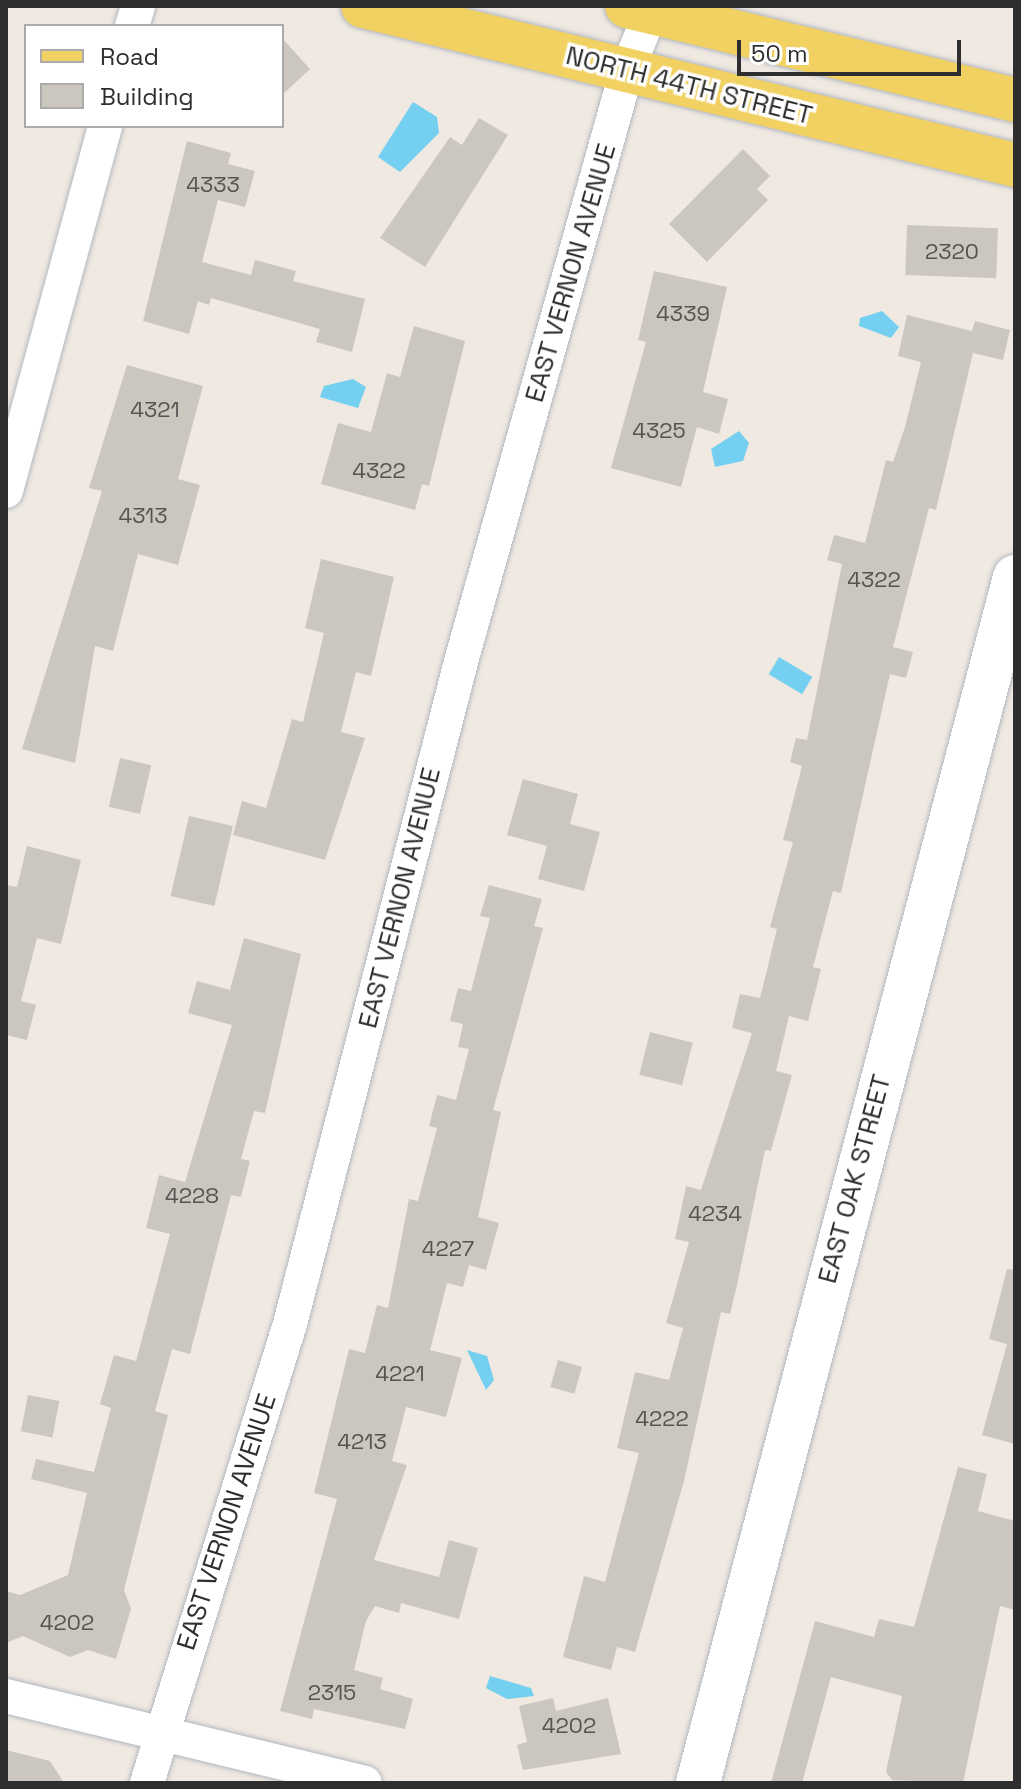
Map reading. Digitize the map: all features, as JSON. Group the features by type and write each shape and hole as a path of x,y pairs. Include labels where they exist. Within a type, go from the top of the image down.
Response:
{"main road":[{"name":"NORTH 44TH STREET","path":"363,6 1015,165"},
{"path":"639,9 1015,100"}],"street":[{"name":"EAST VERNON AVENUE","path":"147,1783 290,1324 462,658 627,70 639,9"},
{"path":"6,491 104,128"},
{"name":"EAST OAK STREET","path":"698,1783 1015,577"},
{"path":"6,1696 365,1783"}],"water":[{"path":"413,102 437,117 439,133 400,172 378,157"},
{"path":"882,311 899,327 891,338 859,326 860,318"},
{"path":"353,379 366,387 358,408 320,397 324,386"},
{"path":"739,431 749,443 743,461 715,467 711,449"},
{"path":"779,657 812,677 802,694 769,674"},
{"path":"467,1350 487,1356 494,1380 486,1390"},
{"path":"490,1676 531,1688 534,1696 507,1699 486,1688"}],"building":[{"path":"284,40 310,69 284,93"},
{"path":"479,118 508,135 425,267 380,238 450,137 462,145"},
{"path":"187,141 231,153 228,164 255,171 245,207 218,200 202,262 251,275 255,260 296,271 293,281 365,299 352,352 316,342 320,329 211,298 209,305 198,301 189,334 143,321"},
{"path":"743,149 770,176 757,189 768,200 707,262 669,224"},
{"path":"907,225 998,228 996,278 905,275"},
{"path":"654,271 727,287 703,392 728,399 719,434 697,427 681,487 611,468 646,342 638,340"},
{"path":"907,315 972,331 975,321 1010,330 1003,360 973,353 936,510 929,508 893,647 913,652 906,678 890,674 841,893 833,891 813,967 821,969 808,1021 789,1016 776,1071 792,1075 771,1151 765,1150 730,1314 721,1312 684,1481 635,1652 617,1647 611,1670 563,1657 584,1576 605,1582 639,1453 617,1448 635,1372 669,1380 683,1328 666,1323 689,1242 675,1239 686,1186 701,1190 752,1033 732,1028 740,994 760,998 777,929 770,927 793,842 783,840 802,766 790,762 796,738 807,740 842,564 827,560 834,535 865,543 886,460 893,462 905,427 921,362 898,356"},
{"path":"414,326 465,341 429,486 422,484 415,510 321,484 338,423 371,432 387,373 400,377"},
{"path":"127,365 203,386 178,479 200,485 178,565 138,554 113,651 95,646 75,763 22,749 102,491 89,488"},
{"path":"321,559 394,577 371,676 356,672 341,732 365,738 325,860 233,835 242,801 266,808 292,719 303,722 324,633 305,628"},
{"path":"120,758 151,765 140,814 109,807"},
{"path":"523,779 578,794 570,824 600,832 584,891 538,879 547,846 507,835"},
{"path":"189,816 233,826 214,906 171,896"},
{"path":"27,846 81,860 61,944 37,938 21,1001 36,1005 27,1040 6,1035 6,885 17,887"},
{"path":"489,885 542,899 534,926 543,928 493,1110 501,1112 478,1217 499,1223 486,1270 469,1265 463,1287 447,1283 430,1350 462,1358 446,1417 406,1407 392,1461 407,1465 374,1560 439,1577 449,1540 478,1548 459,1619 401,1603 399,1613 375,1606 366,1621 354,1670 383,1678 380,1689 413,1699 405,1729 314,1709 312,1719 280,1711 337,1499 314,1493 349,1349 365,1353 377,1305 388,1308 409,1199 418,1201 437,1128 429,1126 437,1095 456,1100 469,1049 458,1047 463,1024 450,1021 458,988 471,991 490,918 480,916"},
{"path":"244,938 301,954 265,1113 254,1111 241,1159 250,1161 241,1197 231,1195 190,1354 172,1349 155,1411 168,1415 124,1590 131,1609 116,1659 88,1650 70,1657 23,1636 6,1643 6,1591 20,1595 68,1575 87,1493 31,1479 36,1459 94,1472 111,1408 100,1404 114,1355 136,1361 170,1234 146,1228 159,1175 185,1182 232,1025 188,1013 197,981 230,990"},
{"path":"650,1032 693,1043 682,1085 639,1075"},
{"path":"1007,1269 1015,1270 1015,1444 982,1435 1007,1344 989,1339"},
{"path":"558,1360 582,1367 574,1394 550,1387"},
{"path":"28,1395 59,1401 52,1437 21,1431"},
{"path":"958,1467 987,1474 978,1511 1015,1521 1015,1610 1000,1606 963,1783 892,1780 886,1772 902,1696 831,1677 802,1783 771,1783 815,1621 874,1637 879,1619 914,1627"},
{"path":"553,1698 556,1711 608,1698 621,1754 523,1770 517,1745 527,1742 519,1706"},
{"path":"6,1750 50,1761 64,1783 6,1783"}]}
